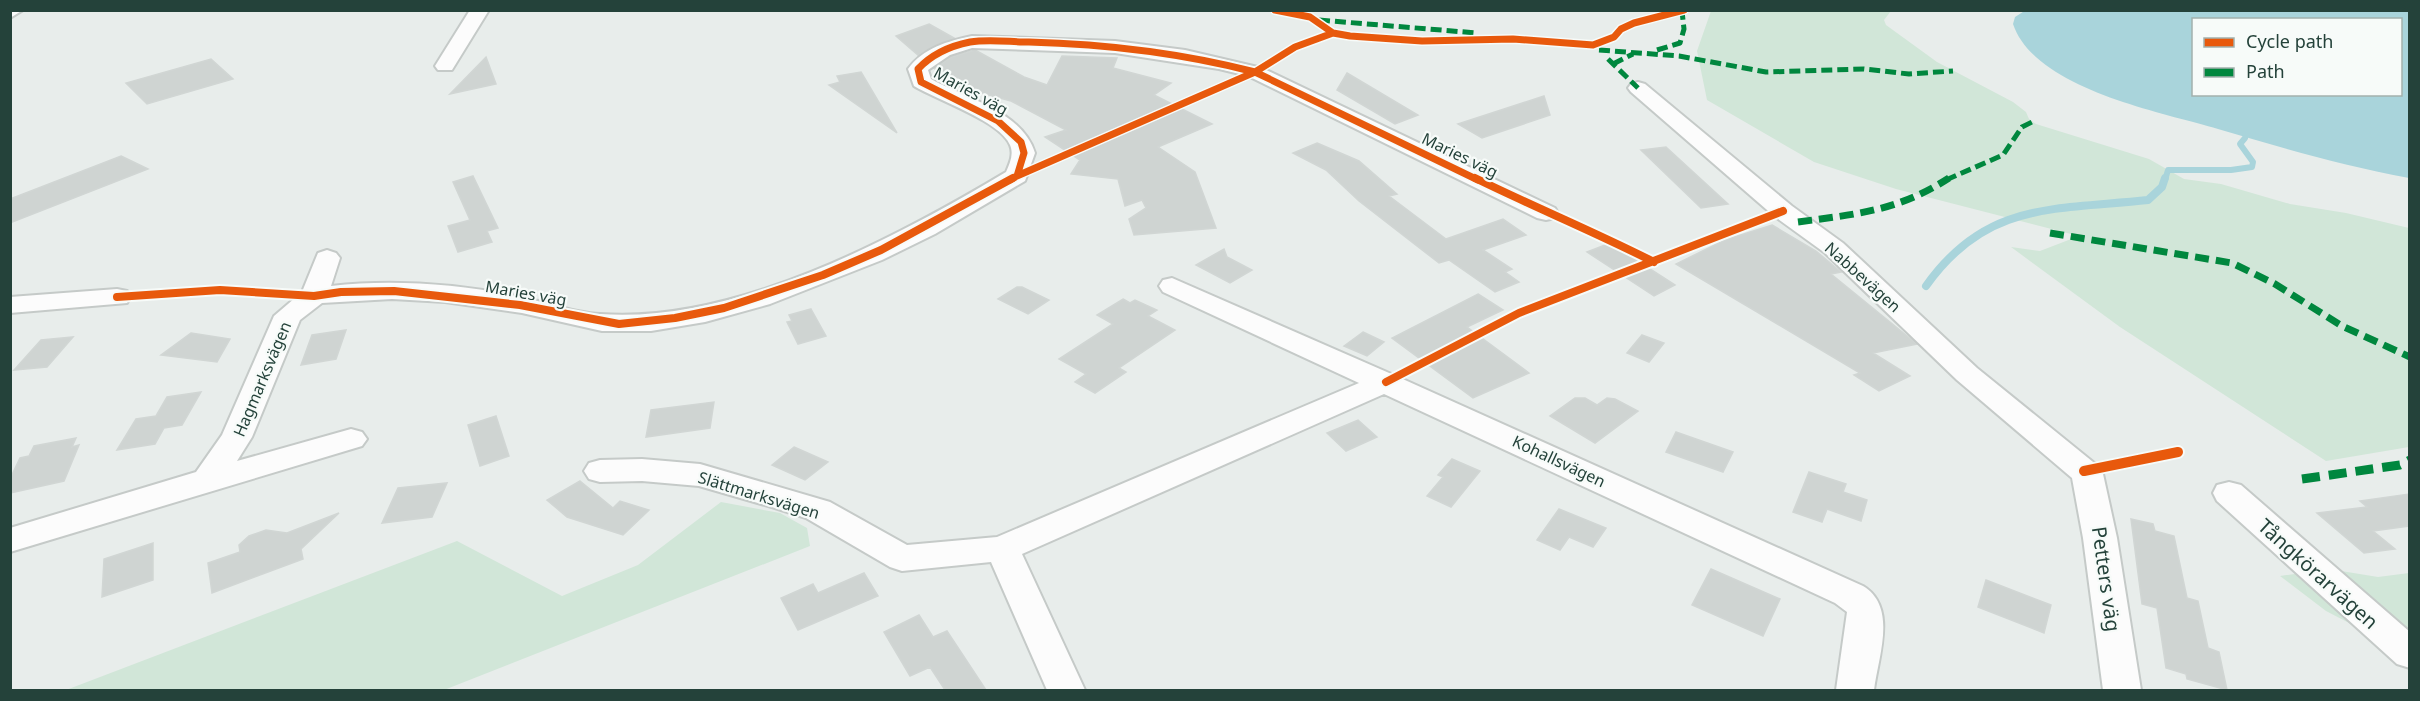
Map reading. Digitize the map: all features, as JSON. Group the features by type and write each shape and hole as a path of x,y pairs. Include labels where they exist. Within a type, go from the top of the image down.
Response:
{"street":[{"path":"445,66 480,10"},
{"name":"Maries väg","path":"314,296 341,292 394,291 460,297 520,305 599,322 619,324 675,318 724,308 823,275 881,250 1017,176 1024,153 1021,143 1012,133 999,122 921,82 918,69 925,60 956,46 972,42 1049,43 1126,48 1221,62 1255,72 1546,213"},
{"name":"Nabbevägen","path":"1638,88 1783,212 1834,248 1967,374 2084,471"},
{"path":"314,296 327,258"},
{"name":"Kohallsvägen","path":"1172,286 1848,594 1863,606 1867,618 1855,672 1855,690"},
{"name":"Hagmarksvägen","path":"207,480 237,437 288,316 314,296"},
{"path":"10,306 117,297"},
{"name":"Slättmarksvägen","path":"600,471 642,470 700,475 787,500 818,510 902,558 1002,549 1386,382"},
{"path":"10,540 351,439"},
{"name":"Petters väg","path":"2084,471 2090,480 2122,690"},
{"name":"Tångkörarvägen","path":"2229,493 2409,654"},
{"path":"1002,549 1066,690"}],"green space":[{"path":"1711,11 1891,11 1884,20 1886,25 1937,62 2013,102 2036,124 2149,159 2184,179 2221,184 2290,204 2346,213 2409,228 2409,447 2326,461 2120,327 2011,247 2040,251 2079,236 1896,189 1814,162 1707,100 1697,51"},
{"path":"721,502 780,513 807,528 810,546 444,690 66,690 457,541 562,596 638,565"},
{"path":"2329,569 2378,577 2409,573 2409,654 2326,611 2280,576"}],"water":[{"path":"2026,10 2409,11 2409,178 2289,150 2102,94 2072,81 2046,65 2026,46 2013,24 2015,17"}],"building":[{"path":"929,24 954,38 918,55 896,36"},
{"path":"975,50 1024,77 1047,85 1062,56 1117,58 1113,68 1171,83 1154,95 1212,124 1158,147 1195,172 1216,228 1134,235 1129,219 1146,208 1142,200 1125,206 1118,179 1071,174 1080,160 1045,137 1066,130 1011,101 955,86 934,68 951,57"},
{"path":"486,57 496,84 450,94"},
{"path":"211,59 233,79 147,104 126,83"},
{"path":"861,72 897,133 829,85 840,82 837,76"},
{"path":"1347,73 1418,115 1395,124 1337,90"},
{"path":"1544,96 1550,115 1482,138 1458,124"},
{"path":"1317,143 1359,161 1397,194 1389,196 1446,239 1503,219 1526,235 1483,250 1512,269 1505,272 1519,282 1495,292 1449,260 1439,263 1359,201 1326,170 1293,153"},
{"path":"1666,147 1728,204 1701,208 1641,150"},
{"path":"121,156 148,169 10,223 10,199"},
{"path":"473,176 498,228 487,231 492,242 458,252 448,226 470,220 453,182"},
{"path":"1772,225 1816,251 1841,272 1831,274 1917,344 1873,353 1910,376 1879,391 1854,375 1860,373 1676,264 1725,240"},
{"path":"1610,243 1675,285 1654,296 1587,252"},
{"path":"1224,249 1227,257 1252,270 1230,283 1196,265"},
{"path":"1017,287 1022,287 1049,300 1028,314 998,299"},
{"path":"1478,294 1503,310 1467,327 1529,373 1473,398 1392,338"},
{"path":"1123,299 1130,303 1135,300 1157,310 1148,316 1175,330 1119,368 1126,372 1095,393 1075,382 1086,374 1059,359 1113,324 1097,315"},
{"path":"811,309 826,336 798,344 787,322 792,321 789,315"},
{"path":"346,330 336,359 301,365 312,335"},
{"path":"1363,332 1384,342 1367,356 1344,346"},
{"path":"191,333 230,339 217,362 161,355"},
{"path":"1642,335 1664,343 1649,362 1627,353"},
{"path":"73,337 47,367 14,370 41,340"},
{"path":"201,392 182,425 164,428 155,444 117,450 136,419 156,416 167,397"},
{"path":"1575,398 1585,398 1597,405 1607,398 1615,399 1638,411 1595,443 1550,416"},
{"path":"714,402 710,428 646,437 651,410"},
{"path":"496,416 509,456 480,466 468,425"},
{"path":"1358,420 1377,437 1346,451 1327,433"},
{"path":"1676,432 1733,452 1723,472 1666,452"},
{"path":"76,438 72,447 79,445 64,481 10,493 10,479 20,458 29,456 34,446"},
{"path":"794,447 828,462 805,480 772,465"},
{"path":"1452,459 1480,471 1451,507 1427,496 1443,477 1438,475"},
{"path":"1809,472 1846,484 1843,492 1867,500 1861,521 1827,509 1822,522 1793,512"},
{"path":"580,481 613,508 620,501 649,510 623,535 567,517 547,500"},
{"path":"447,483 432,517 382,523 398,488"},
{"path":"2409,494 2409,526 2373,531 2395,549 2364,553 2317,513 2367,507 2360,501"},
{"path":"1559,509 1606,528 1593,547 1569,537 1560,550 1537,540"},
{"path":"339,513 301,549 303,559 212,593 208,563 240,552 239,545 249,536 266,530 287,533"},
{"path":"2131,519 2153,524 2155,531 2174,536 2187,598 2198,601 2208,648 2219,652 2227,690 2187,679 2186,674 2166,668 2157,608 2142,604"},
{"path":"153,543 153,580 102,597 104,559"},
{"path":"1711,569 1780,599 1763,636 1692,605"},
{"path":"864,573 878,596 798,630 781,598 813,584 818,593"},
{"path":"1986,580 2051,605 2044,633 1978,607"},
{"path":"919,615 933,637 947,631 986,690 945,690 930,667 910,676 884,632"}],"waterway":[{"path":"2165,180 2168,170 2231,170 2252,167 2253,162 2240,144 2245,138"},
{"path":"1926,286 1949,258 1973,238 1998,224 2053,209 2148,200 2162,187 2165,178"}],"marked path":[{"path":"1657,50 1680,43 1684,29 1682,11"},
{"path":"1319,20 1477,33"},
{"path":"1599,50 1679,56 1766,72 1864,69 1909,74 1953,71"},
{"path":"1613,64 1633,54"},
{"path":"1608,59 1638,88"},
{"path":"1798,222 1876,212 1923,195 1957,173 2003,155 2022,127 2032,122"},
{"path":"2050,233 2232,263 2275,284 2342,326 2410,357"},
{"path":"2302,479 2400,465 2410,460"}],"cycle path":[{"path":"1275,10 1310,17 1333,33 1350,36 1422,41 1513,39 1593,45 1614,37 1621,29 1634,23 1684,10"},
{"path":"1017,176 1255,72 1295,47 1333,33"},
{"path":"117,297 220,290 268,291 314,296 341,292 394,291 520,305 599,322 619,324 675,318 724,308 823,275 881,250 1017,176 1024,153 1021,142 1011,131 998,121 921,82 918,69 930,58 950,48 972,42 1115,47 1185,56 1255,72 1546,213 1594,231 1654,262"},
{"path":"1386,382 1519,313 1783,211"},
{"path":"2084,471 2178,452"}]}
